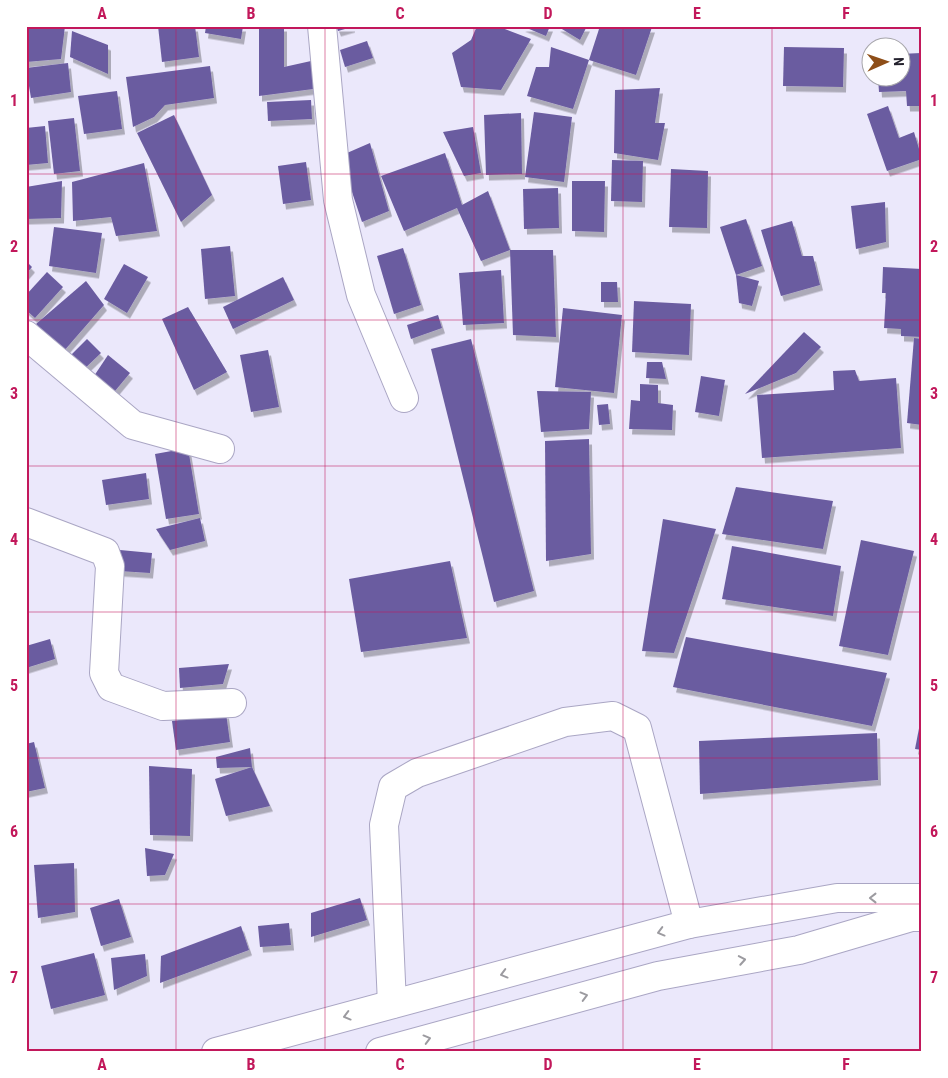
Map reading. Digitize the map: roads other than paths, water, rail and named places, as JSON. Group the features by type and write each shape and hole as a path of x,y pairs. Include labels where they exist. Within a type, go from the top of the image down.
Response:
{"street":[{"path":"322,26 338,200 362,295 404,398"},
{"path":"26,335 133,425 220,449"},
{"path":"26,522 105,552 110,566 104,673 111,687 163,706 232,703"},
{"path":"392,1004 384,825 393,787 417,773 564,722 612,716 637,728 690,924"},
{"path":"216,1052 690,924 837,898 922,898"},
{"path":"380,1052 658,976 799,950 911,917 922,917"}]}
